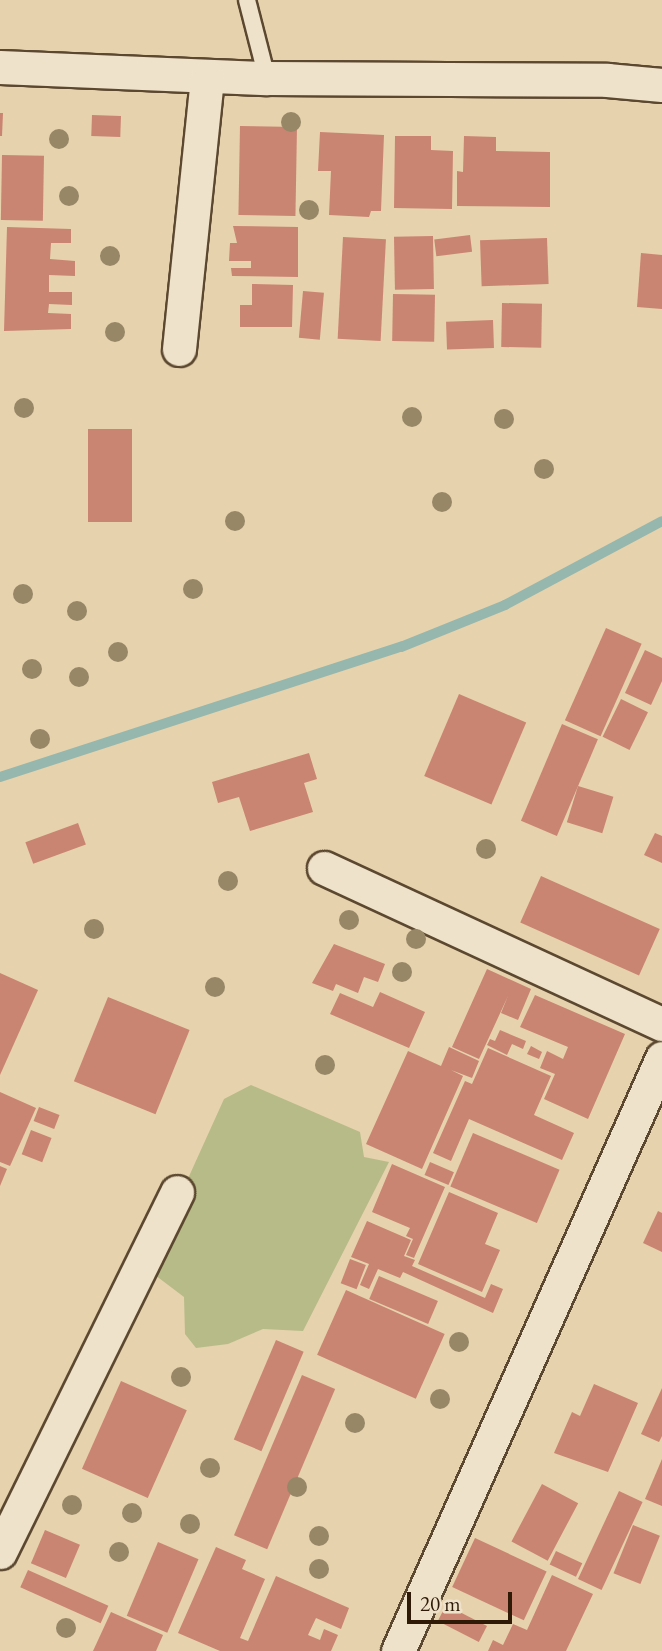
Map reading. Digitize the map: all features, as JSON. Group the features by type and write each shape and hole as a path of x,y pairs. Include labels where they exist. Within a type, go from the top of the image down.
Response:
{"street":[{"path":"0,66 267,78 607,80 662,85"},
{"path":"179,349 207,76"},
{"path":"324,868 662,1024"},
{"path":"398,1651 662,1058"},
{"path":"0,1552 177,1192"}],"lane":[{"path":"247,0 267,78"}],"green space":[{"path":"251,1085 360,1132 364,1157 389,1162 303,1331 263,1329 228,1344 196,1348 185,1334 184,1297 147,1269 224,1099"}],"building":[{"path":"0,113 3,113 2,136 0,136"},
{"path":"92,115 121,116 120,137 91,136"},
{"path":"240,126 297,127 295,216 238,215"},
{"path":"320,132 384,135 381,211 371,211 369,217 329,215 331,171 318,171"},
{"path":"395,136 431,136 431,150 453,151 452,209 394,208"},
{"path":"464,136 496,137 496,151 550,152 550,207 457,206 457,171 463,172"},
{"path":"2,155 44,156 43,221 1,220"},
{"path":"233,226 298,227 298,277 232,276 231,268 251,268 251,261 229,261 230,243 237,243"},
{"path":"7,227 71,229 71,243 51,243 50,259 75,261 75,276 49,275 49,292 72,292 72,305 49,304 48,313 71,314 71,329 4,331"},
{"path":"470,235 472,252 436,256 434,239"},
{"path":"433,236 434,289 395,290 394,237"},
{"path":"343,237 386,239 381,341 338,339"},
{"path":"547,238 549,284 482,286 480,240"},
{"path":"641,253 662,255 662,309 637,307"},
{"path":"252,284 293,285 292,327 240,327 240,305 252,305"},
{"path":"303,291 324,293 320,340 299,338"},
{"path":"393,294 435,295 434,342 392,341"},
{"path":"502,303 542,304 541,348 501,347"},
{"path":"493,320 494,348 447,350 446,322"},
{"path":"88,429 132,429 132,522 88,522"},
{"path":"606,628 642,644 601,736 565,720"},
{"path":"645,650 662,658 662,681 651,705 625,693"},
{"path":"459,694 526,723 491,804 424,776"},
{"path":"621,699 648,712 630,750 603,737"},
{"path":"562,724 598,739 557,836 521,821"},
{"path":"309,753 317,779 304,783 313,812 250,831 239,797 218,803 212,782"},
{"path":"578,786 613,797 602,833 567,822"},
{"path":"78,823 86,845 33,864 25,842"},
{"path":"655,833 662,836 662,863 644,855"},
{"path":"541,876 660,929 639,975 520,923"},
{"path":"334,944 385,964 378,982 364,977 358,993 336,984 333,991 312,983"},
{"path":"487,969 531,989 518,1020 501,1013 508,996 479,1059 452,1047"},
{"path":"0,973 38,990 0,1075"},
{"path":"380,992 425,1012 409,1048 330,1014 340,993 373,1007"},
{"path":"535,995 625,1034 588,1119 544,1099 555,1074 540,1068 547,1051 563,1059 568,1047 520,1027"},
{"path":"108,997 190,1030 156,1114 74,1081"},
{"path":"500,1030 526,1041 523,1049 512,1044 507,1055 487,1045 490,1039 495,1041"},
{"path":"531,1046 542,1052 539,1059 527,1054"},
{"path":"449,1047 479,1061 472,1078 451,1070 463,1076 422,1169 366,1144 408,1051 441,1066"},
{"path":"488,1048 551,1076 534,1115 574,1133 562,1160 469,1119 451,1161 433,1153 465,1081 472,1084"},
{"path":"0,1092 36,1108 10,1166 0,1162"},
{"path":"39,1107 60,1115 54,1129 34,1121"},
{"path":"31,1130 52,1138 42,1162 22,1154"},
{"path":"473,1133 560,1170 537,1223 450,1186"},
{"path":"430,1162 454,1172 448,1185 425,1175"},
{"path":"392,1164 445,1187 414,1258 406,1255 413,1239 406,1236 410,1228 372,1212"},
{"path":"0,1166 7,1169 0,1186"},
{"path":"449,1192 498,1213 485,1244 500,1250 482,1292 418,1264"},
{"path":"658,1211 662,1213 662,1252 643,1243"},
{"path":"367,1221 411,1240 404,1256 415,1260 412,1266 485,1298 491,1284 503,1289 493,1313 403,1272 400,1278 378,1269 369,1289 360,1285 369,1264 351,1257"},
{"path":"350,1259 366,1265 357,1289 341,1283"},
{"path":"379,1276 438,1301 428,1324 369,1299"},
{"path":"346,1290 445,1334 416,1399 317,1355"},
{"path":"276,1340 304,1352 261,1451 234,1439"},
{"path":"302,1375 335,1389 267,1549 234,1535"},
{"path":"121,1381 187,1410 148,1498 82,1469"},
{"path":"594,1384 638,1403 608,1472 554,1453 572,1412 580,1416"},
{"path":"662,1388 662,1436 659,1442 641,1434"},
{"path":"662,1459 662,1506 645,1499"},
{"path":"542,1484 578,1503 548,1561 511,1541"},
{"path":"619,1491 643,1502 602,1590 578,1579"},
{"path":"633,1525 660,1536 640,1584 614,1573"},
{"path":"45,1530 80,1545 66,1578 31,1563"},
{"path":"475,1538 547,1571 524,1620 452,1587"},
{"path":"158,1542 199,1559 167,1633 127,1616"},
{"path":"216,1547 246,1560 242,1569 265,1579 240,1638 248,1641 276,1576 349,1608 341,1629 316,1618 308,1635 320,1640 324,1629 338,1635 331,1651 220,1651 178,1633"},
{"path":"556,1551 582,1563 576,1577 550,1565"},
{"path":"28,1570 108,1606 101,1623 20,1587"},
{"path":"552,1575 593,1594 566,1651 488,1651 493,1640 503,1645 513,1624 527,1630"},
{"path":"446,1605 487,1626 479,1642 438,1621"},
{"path":"111,1612 163,1635 156,1651 93,1651"}],"waterway":[{"path":"0,777 401,647 505,605 662,521"}]}
